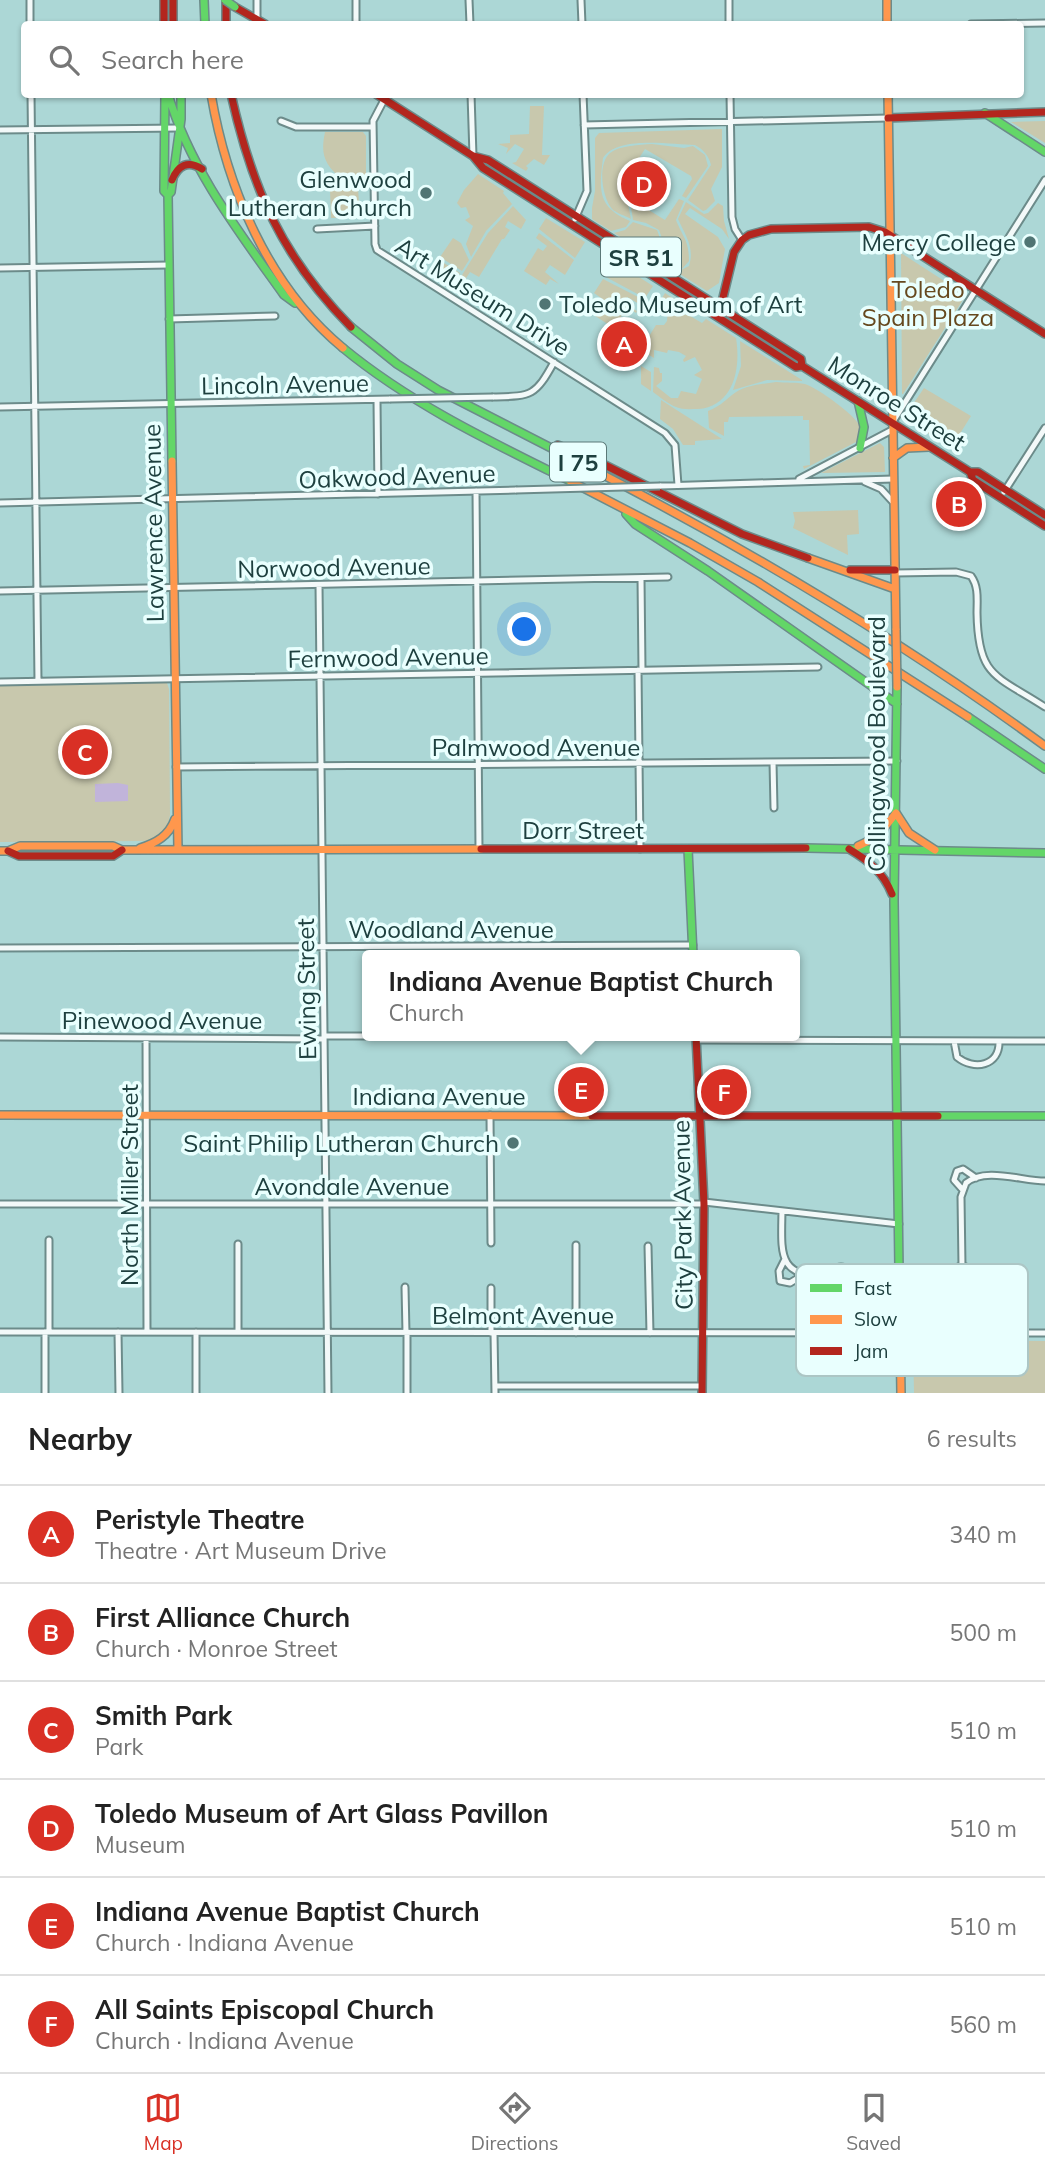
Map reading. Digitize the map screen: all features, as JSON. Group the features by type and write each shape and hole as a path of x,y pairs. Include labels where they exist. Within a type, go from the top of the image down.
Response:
{"main road":[{"path":"164,0 164,21"},
{"path":"173,0 173,21"},
{"path":"204,0 205,21"},
{"path":"225,0 260,21"},
{"path":"225,0 226,21"},
{"path":"887,0 887,21"},
{"name":"Lawrence Avenue","path":"167,98 164,191 168,195"},
{"path":"168,98 180,130 227,215 284,295 299,305"},
{"name":"Lawrence Avenue","path":"178,850 168,195 171,192 180,130 181,98"},
{"name":"I 75","path":"212,98 220,141 239,200 268,257 299,305 360,362 425,407 675,535 777,593 923,685 1045,771"},
{"name":"I 75","path":"232,98 242,150 272,223 295,263 361,335 436,390 783,572 962,687 1045,746"},
{"name":"Monroe Street","path":"381,98 473,156 488,160 576,216 800,359 802,366"},
{"name":"Collingwood Boulevard","path":"888,98 897,687 894,901 900,1264"},
{"path":"888,118 1045,112"},
{"path":"985,113 1045,152"},
{"name":"Monroe Street","path":"473,156 483,168 796,367 802,366 892,426 970,472 978,472 1045,515"},
{"path":"172,180 177,168 185,164 196,164 205,173"},
{"path":"718,318 734,252 742,240 755,232 771,229 869,228 891,236 1045,334"},
{"path":"858,401 864,427 860,448"},
{"path":"503,423 601,463 742,534 895,589"},
{"path":"893,458 907,448 930,447"},
{"name":"Monroe Street","path":"970,472 973,480 1045,526"},
{"path":"621,508 635,524 708,571 897,704"},
{"path":"842,570 895,571"},
{"path":"131,850 161,839 172,827 177,812"},
{"path":"848,849 877,837 896,813 909,834 939,851"},
{"path":"688,849 693,950"},
{"path":"848,849 875,864 881,871 894,901"},
{"name":"Dorr Street","path":"4,851 19,856 113,856 122,850 848,849 1045,853"},
{"name":"City Park Avenue","path":"697,1041 704,1203 702,1390"},
{"name":"Indiana Avenue","path":"0,1115 1045,1116"}],"street":[{"path":"30,0 30,21"},
{"path":"257,0 257,19"},
{"path":"356,0 356,21"},
{"path":"469,0 470,21"},
{"path":"581,0 582,21"},
{"path":"729,0 729,21"},
{"path":"1024,23 1045,23"},
{"path":"30,98 38,681"},
{"path":"471,98 473,156"},
{"path":"571,224 587,191 583,98"},
{"path":"730,98 732,217 736,232 742,240"},
{"path":"317,229 375,226 373,118 384,100"},
{"path":"584,125 888,118"},
{"path":"281,121 296,127 373,127"},
{"path":"0,130 180,130"},
{"path":"892,426 1045,180"},
{"name":"Art Museum Drive","path":"375,226 376,247 671,437 676,450 678,485"},
{"path":"0,268 169,265"},
{"path":"169,319 275,316"},
{"name":"Lincoln Avenue","path":"0,407 524,395 541,386 554,362"},
{"path":"377,400 378,494"},
{"name":"Oakwood Avenue","path":"795,481 860,448 892,426"},
{"path":"1001,498 1045,428"},
{"name":"Oakwood Avenue","path":"0,503 893,479"},
{"path":"859,480 881,489 894,505"},
{"path":"476,491 479,849"},
{"path":"895,571 956,572 971,576 977,588 978,643 981,656 989,670 1043,705 1045,697"},
{"name":"Norwood Avenue","path":"0,591 668,577"},
{"path":"640,849 641,578"},
{"name":"Ewing Street","path":"319,584 328,1393"},
{"name":"Fernwood Avenue","path":"0,682 818,667"},
{"name":"Palmwood Avenue","path":"176,767 897,761"},
{"path":"773,762 775,808"},
{"name":"Woodland Avenue","path":"0,948 693,945"},
{"name":"Pinewood Avenue","path":"0,1037 362,1037"},
{"name":"North Miller Street","path":"146,1038 147,1332"},
{"name":"Pinewood Avenue","path":"800,1039 1045,1041"},
{"path":"954,1041 957,1057 969,1063 985,1063 995,1059 999,1053 999,1041"},
{"path":"490,1115 491,1243"},
{"path":"962,1264 962,1189 954,1180 957,1171 963,1169 976,1178"},
{"path":"962,1189 970,1180 976,1178 1045,1181"},
{"name":"Avondale Avenue","path":"0,1204 704,1203 899,1224"},
{"path":"782,1211 781,1243 785,1259 796,1271"},
{"path":"45,1393 49,1240"},
{"path":"238,1244 238,1332"},
{"path":"576,1245 576,1333"},
{"path":"648,1245 650,1333"},
{"path":"785,1259 779,1271 780,1281 790,1283 796,1279"},
{"path":"405,1287 407,1393"},
{"path":"491,1288 495,1393"},
{"name":"Belmont Avenue","path":"0,1332 796,1333"},
{"path":"118,1332 119,1393"},
{"path":"196,1332 197,1393"},
{"path":"495,1386 702,1390"}],"green space":[{"path":"530,106 544,106 542,155 550,155 544,165 534,159 526,166 526,171 512,163 516,162 524,149 515,144 506,154 508,148 498,144 510,143 510,135 529,134"},
{"path":"1045,121 1045,143 1011,122"},
{"path":"722,129 722,167 711,189 715,201 706,210 703,211 688,200 711,165 703,151 695,145 633,144 620,146 603,158 601,179 606,203 619,216 630,221 626,227 611,231 592,219 595,138 599,133"},
{"path":"325,132 363,132 366,136 366,181 342,180 331,169 324,154"},
{"path":"652,144 684,148 693,146 705,155 708,166 686,198 682,196 692,179 691,176 645,149 618,190 631,198 628,204 631,219 614,210 609,204 602,181 603,165 614,150"},
{"path":"478,174 504,191 512,204 486,231 471,257 466,244 473,226 465,220 470,217 466,207 461,208 457,203"},
{"path":"358,188 360,217 331,218 330,189"},
{"path":"679,199 684,201 676,220 689,254 689,261 681,270 689,266 691,259 688,241 678,219 686,202 704,214 718,203 723,206 729,239 722,229 690,208 685,214 718,237 725,249 719,283 707,291 614,233 625,230 633,222 657,230 670,266 676,271 680,270 672,266 659,230 633,220 631,207 634,201 665,220"},
{"path":"513,206 526,220 521,229 508,221 505,227 510,230 479,277 470,272 463,283 459,280 488,233"},
{"path":"546,218 585,242 575,258 539,229"},
{"path":"539,233 574,260 565,275 550,265 545,272 559,284 550,279 546,285 524,271 538,248 543,251 547,246 536,238"},
{"path":"453,238 461,243 469,260 462,271 440,257"},
{"name":"Toledo Spain Plaza","path":"901,253 966,295 903,394 902,394"},
{"path":"439,260 460,273 457,279 448,274 432,274"},
{"path":"614,261 653,286 645,298 604,276"},
{"path":"603,279 644,300 641,305 627,297 624,303 637,311 636,313 627,307 614,328 592,314 597,306 604,310 608,303 594,293"},
{"path":"665,293 699,315 659,303"},
{"path":"668,309 702,323 706,319 736,338 736,373 732,384 720,401 710,406 698,409 678,408 653,392 654,367 659,368 662,373 662,381 656,386 671,398 678,398 681,391 696,394 702,379 694,375 702,370 695,357 684,362 686,356 679,352 654,350 654,358 644,352 646,349 643,346 656,325 664,325 667,321"},
{"path":"740,341 802,381 767,380 733,390 741,366"},
{"path":"641,366 651,372 651,391 641,384"},
{"path":"776,382 805,384 836,402 860,426 856,442 804,469 803,466 810,465 809,420 803,420 803,416 729,417 728,422 724,422 724,436 709,428 708,411 742,389"},
{"path":"924,388 971,416 951,448 906,419 907,413"},
{"path":"661,400 722,439 695,441 695,445 683,445 673,429 660,419"},
{"path":"880,443 884,447 885,472 821,473"},
{"path":"858,510 859,534 847,535 848,555 793,528 793,512"},
{"path":"167,683 169,689 170,815 162,833 143,841 0,842 0,685"},
{"path":"1028,1341 1045,1341 1045,1393 914,1393 914,1376 1028,1376"}],"shaded area":[{"path":"95,784 128,785 128,801 95,802"}],"traffic: fast":[{"path":"204,0 205,21"},
{"path":"225,0 235,7"},
{"path":"165,98 164,191 168,195 172,461"},
{"path":"169,98 189,148 217,199 284,295 295,303"},
{"path":"168,195 171,192 181,119 181,98"},
{"path":"985,113 1045,152"},
{"path":"351,327 397,364 438,390 594,470"},
{"path":"343,348 424,404 481,437 570,481"},
{"path":"858,401 864,427 860,448"},
{"path":"626,514 635,524 708,571 897,704"},
{"path":"897,687 894,901 899,1264"},
{"path":"968,717 1045,769"},
{"path":"806,848 1045,853"},
{"path":"688,849 693,950"},
{"path":"938,1116 1045,1116"}],"traffic: slow":[{"path":"887,0 887,21"},
{"path":"212,98 228,165 255,233 272,265 293,295 316,323 343,348"},
{"path":"888,98 896,630"},
{"path":"893,458 907,448 929,447"},
{"path":"172,461 178,850"},
{"path":"594,470 825,599 936,670 1045,746"},
{"path":"570,481 690,543 758,582 968,717"},
{"path":"808,558 895,589"},
{"path":"896,630 897,687"},
{"path":"858,846 877,837 896,813 909,833 935,850"},
{"path":"140,848 161,838 175,819"},
{"path":"0,851 20,846 113,846 122,850 481,849"},
{"path":"0,1115 592,1116"},
{"path":"901,1376 901,1393"}],"traffic: jam":[{"path":"164,0 164,21"},
{"path":"173,0 173,21"},
{"path":"226,0 226,21"},
{"path":"235,7 260,21"},
{"path":"232,98 249,161 273,220 306,274 351,327"},
{"path":"382,98 473,156 488,160 801,359 802,366"},
{"path":"888,118 1045,112"},
{"path":"473,156 483,168 796,367 802,366 970,472 978,472 1045,515"},
{"path":"172,180 184,166 192,165 202,169"},
{"path":"720,310 734,252 749,235 771,229 869,227 885,232 1045,334"},
{"path":"558,445 601,463 742,534 808,558"},
{"path":"970,472 973,480 1045,526"},
{"path":"850,570 895,570"},
{"path":"481,849 806,848"},
{"path":"849,849 875,868 892,894"},
{"path":"8,851 19,856 113,856 122,850"},
{"path":"696,1041 704,1204 702,1393"},
{"path":"592,1116 938,1116"}],"place":[{"name":"Toledo Museum of Art Glass Pavillon","path":"644,184"},
{"name":"Glenwood Lutheran Church","path":"426,193"},
{"name":"Mercy College","path":"1030,242"},
{"name":"Toledo Museum of Art","path":"545,304"},
{"name":"Peristyle Theatre","path":"624,344"},
{"name":"First Alliance Church","path":"959,504"},
{"name":"Smith Park","path":"85,752"},
{"name":"Indiana Avenue Baptist Church","path":"581,1090"},
{"name":"All Saints Episcopal Church","path":"724,1092"},
{"name":"Saint Philip Lutheran Church","path":"513,1143"}]}
